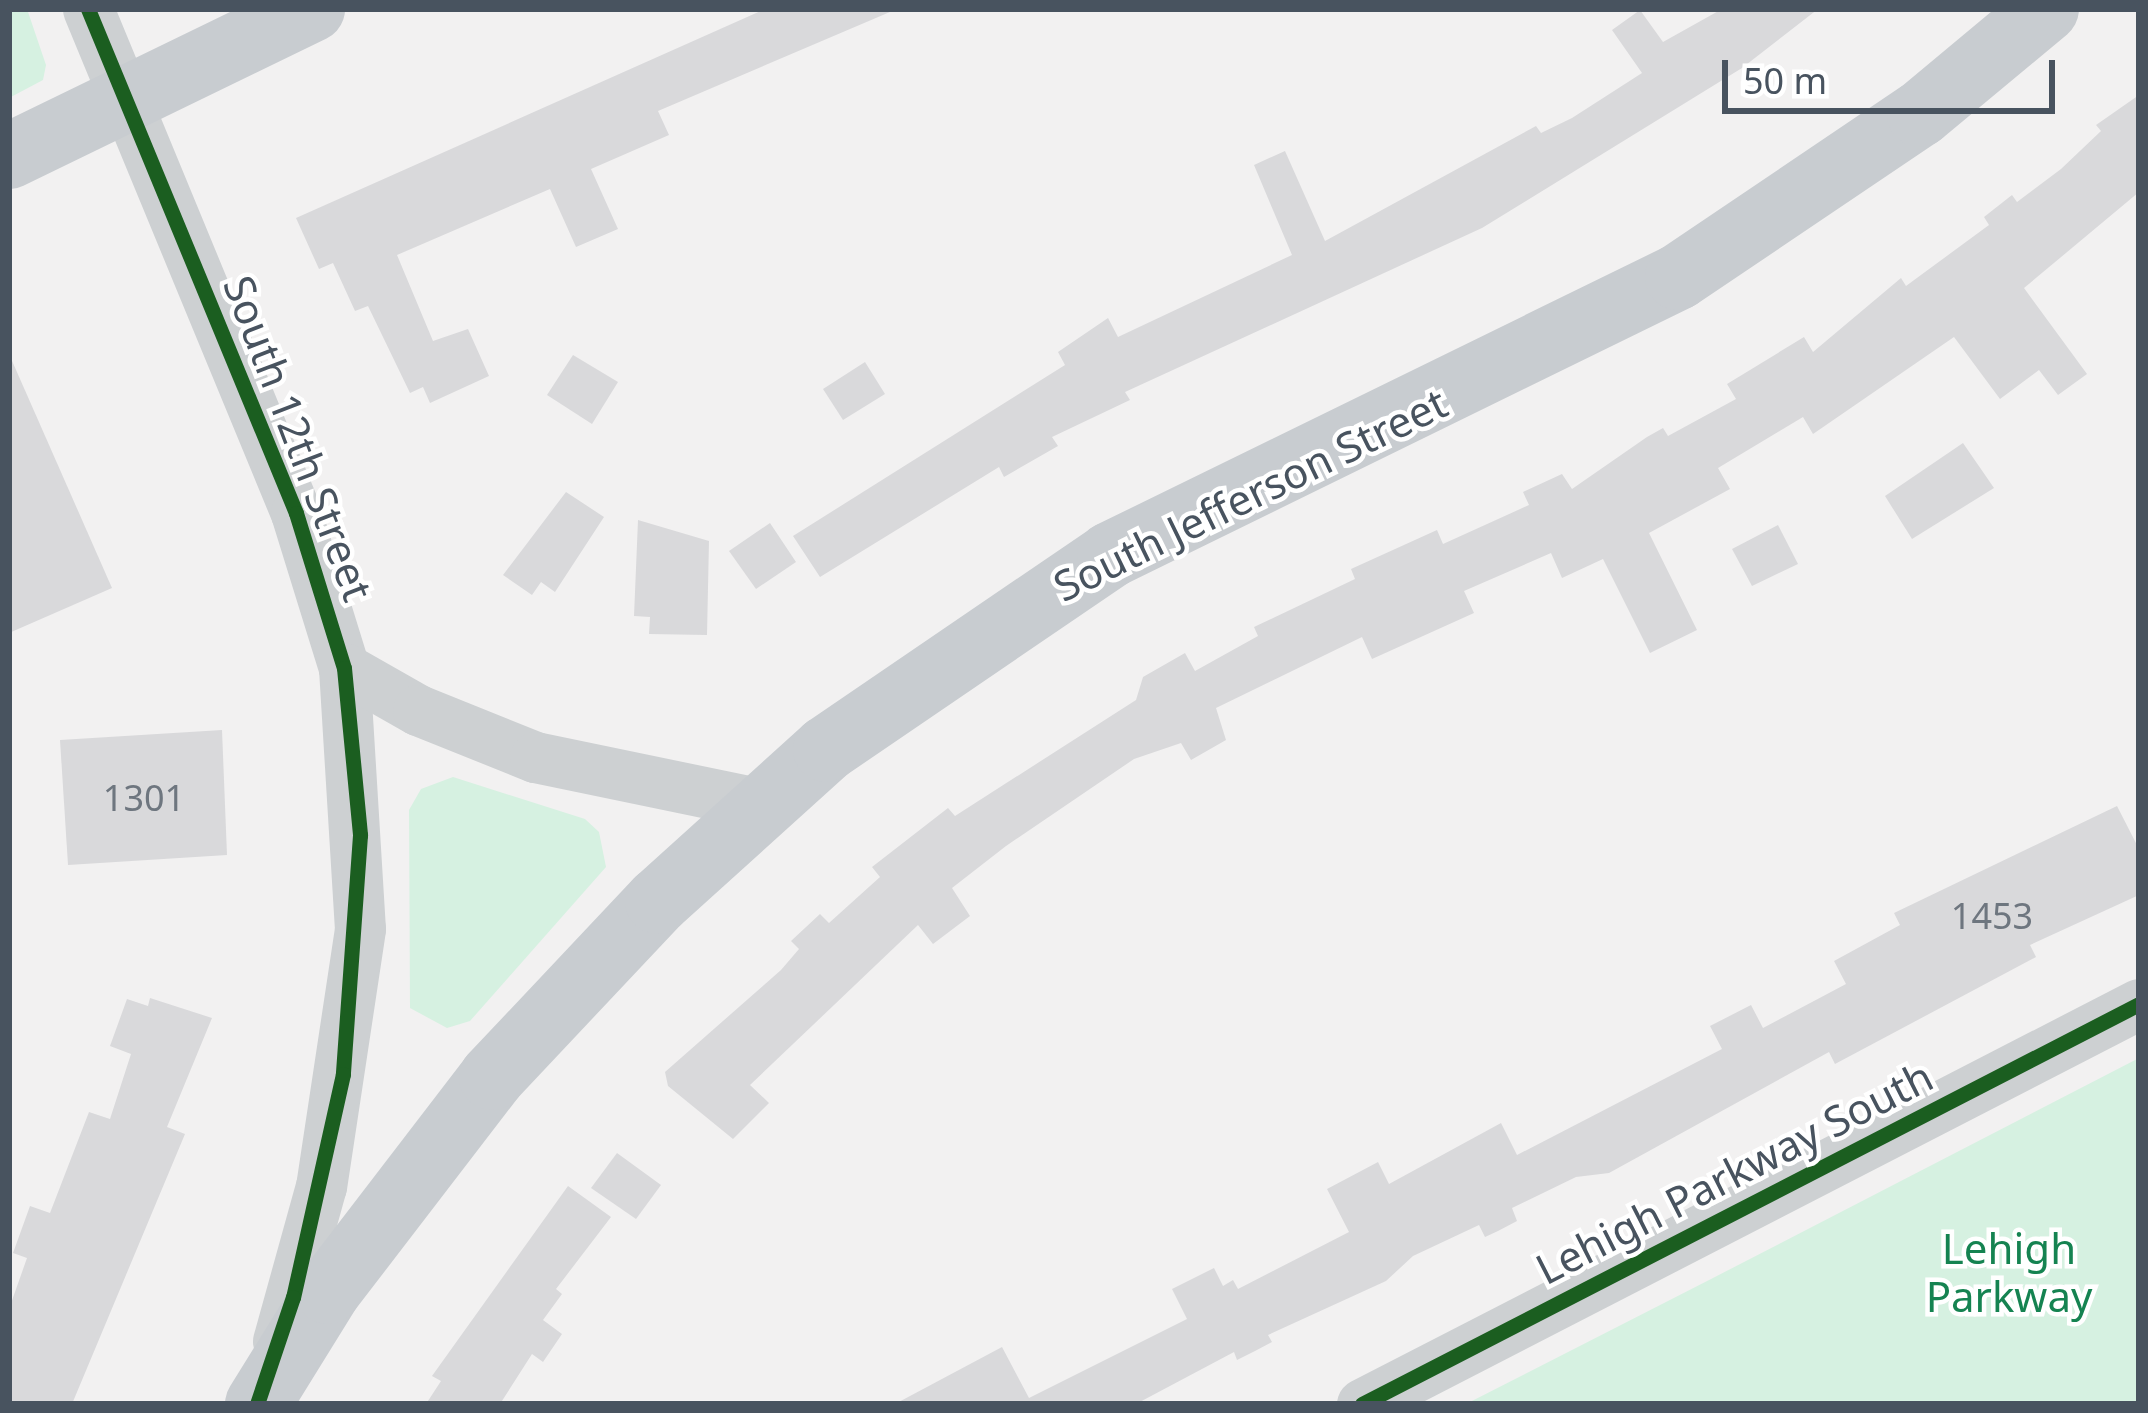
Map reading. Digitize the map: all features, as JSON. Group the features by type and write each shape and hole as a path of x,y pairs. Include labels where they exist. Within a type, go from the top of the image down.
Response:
{"main road":[{"path":"9,156 126,93 312,9"},
{"name":"South Jefferson Street","path":"257,1404 328,1291 492,1077 758,803 916,681 1110,556 1678,277 1887,138 2046,9"}],"street":[{"name":"South 12th Street","path":"88,9 296,513 344,668 361,835 344,1074 293,1297 257,1404"},
{"path":"344,668 418,710 535,757 758,803"},
{"name":"Lehigh Parkway South","path":"1362,1404 2139,1004"}],"green space":[{"path":"9,9 27,9 46,65 43,80 9,98"},
{"path":"453,777 585,819 599,832 606,867 470,1021 447,1028 410,1008 409,810 421,789"},
{"name":"Lehigh Parkway","path":"2139,1058 2139,1404 1466,1404 1713,1278"}],"building":[{"path":"765,9 897,9 658,111 669,135 591,169 618,229 576,247 550,189 397,255 433,341 468,329 489,376 430,403 423,387 410,393 368,306 355,311 333,263 319,269 296,218"},
{"path":"1722,9 1818,9 1742,68 1482,228 1125,392 1130,400 1052,437 1058,446 1004,477 999,467 820,577 793,536 1065,365 1058,352 1108,318 1118,337 1292,255 1254,165 1285,151 1325,241 1536,126 1541,133 1572,118 1642,73 1612,30 1640,10 1663,42"},
{"path":"2139,95 2139,192 2024,288 2087,374 2058,395 2039,370 2000,399 1954,337 1813,434 1803,417 1718,468 1730,489 1649,533 1697,630 1650,653 1603,559 1562,578 1551,553 1464,591 1474,613 1372,659 1362,637 1216,708 1226,740 1191,760 1181,743 1134,759 1006,846 952,888 970,916 933,944 918,925 750,1085 769,1103 733,1139 668,1086 665,1072 781,970 799,949 791,941 820,914 829,923 880,877 872,867 948,808 955,816 1136,700 1143,677 1185,653 1195,671 1258,636 1254,627 1355,579 1351,569 1437,530 1443,544 1529,505 1523,492 1562,474 1572,489 1663,428 1668,436 1736,399 1727,384 1804,337 1813,352 1901,278 1906,286 1989,225 1984,217 2012,195 2017,202 2061,169 2101,131 2096,125"},
{"path":"9,354 112,588 9,633"},
{"path":"573,355 618,382 592,424 547,395"},
{"path":"865,362 885,394 843,420 823,389"},
{"path":"1963,443 1994,488 1912,539 1885,496"},
{"path":"566,492 604,517 555,592 541,582 532,595 503,575"},
{"path":"638,520 709,541 707,635 649,634 650,617 634,616"},
{"path":"770,523 796,562 756,589 729,551"},
{"path":"1778,525 1798,564 1752,586 1732,549"},
{"path":"222,730 227,855 68,865 60,740"},
{"path":"2117,806 2139,849 2139,895 2030,945 2036,957 1835,1064 1829,1052 1609,1173 1576,1177 1512,1208 1517,1221 1498,1231 1485,1237 1479,1225 1413,1256 1386,1281 1268,1335 1272,1342 1237,1360 1234,1352 1136,1404 895,1404 1002,1347 1029,1398 1187,1319 1172,1289 1214,1268 1223,1286 1233,1280 1238,1289 1349,1232 1327,1189 1378,1162 1389,1184 1501,1123 1517,1155 1722,1049 1710,1026 1751,1005 1763,1028 1846,984 1834,961 1900,925 1894,913"},
{"path":"150,998 212,1018 167,1127 185,1134 72,1404 9,1404 9,1309 27,1258 13,1253 30,1206 50,1213 89,1112 110,1119 131,1054 110,1046 127,999 148,1006"},
{"path":"617,1153 661,1185 636,1219 591,1188"},
{"path":"568,1186 611,1217 556,1289 562,1294 543,1320 562,1334 543,1362 532,1354 500,1404 426,1404 441,1381 432,1376"}],"cycle path":[{"path":"88,9 296,513 344,668 360,835 343,1074 293,1297 257,1404"},
{"path":"1362,1404 2139,1004"}]}
